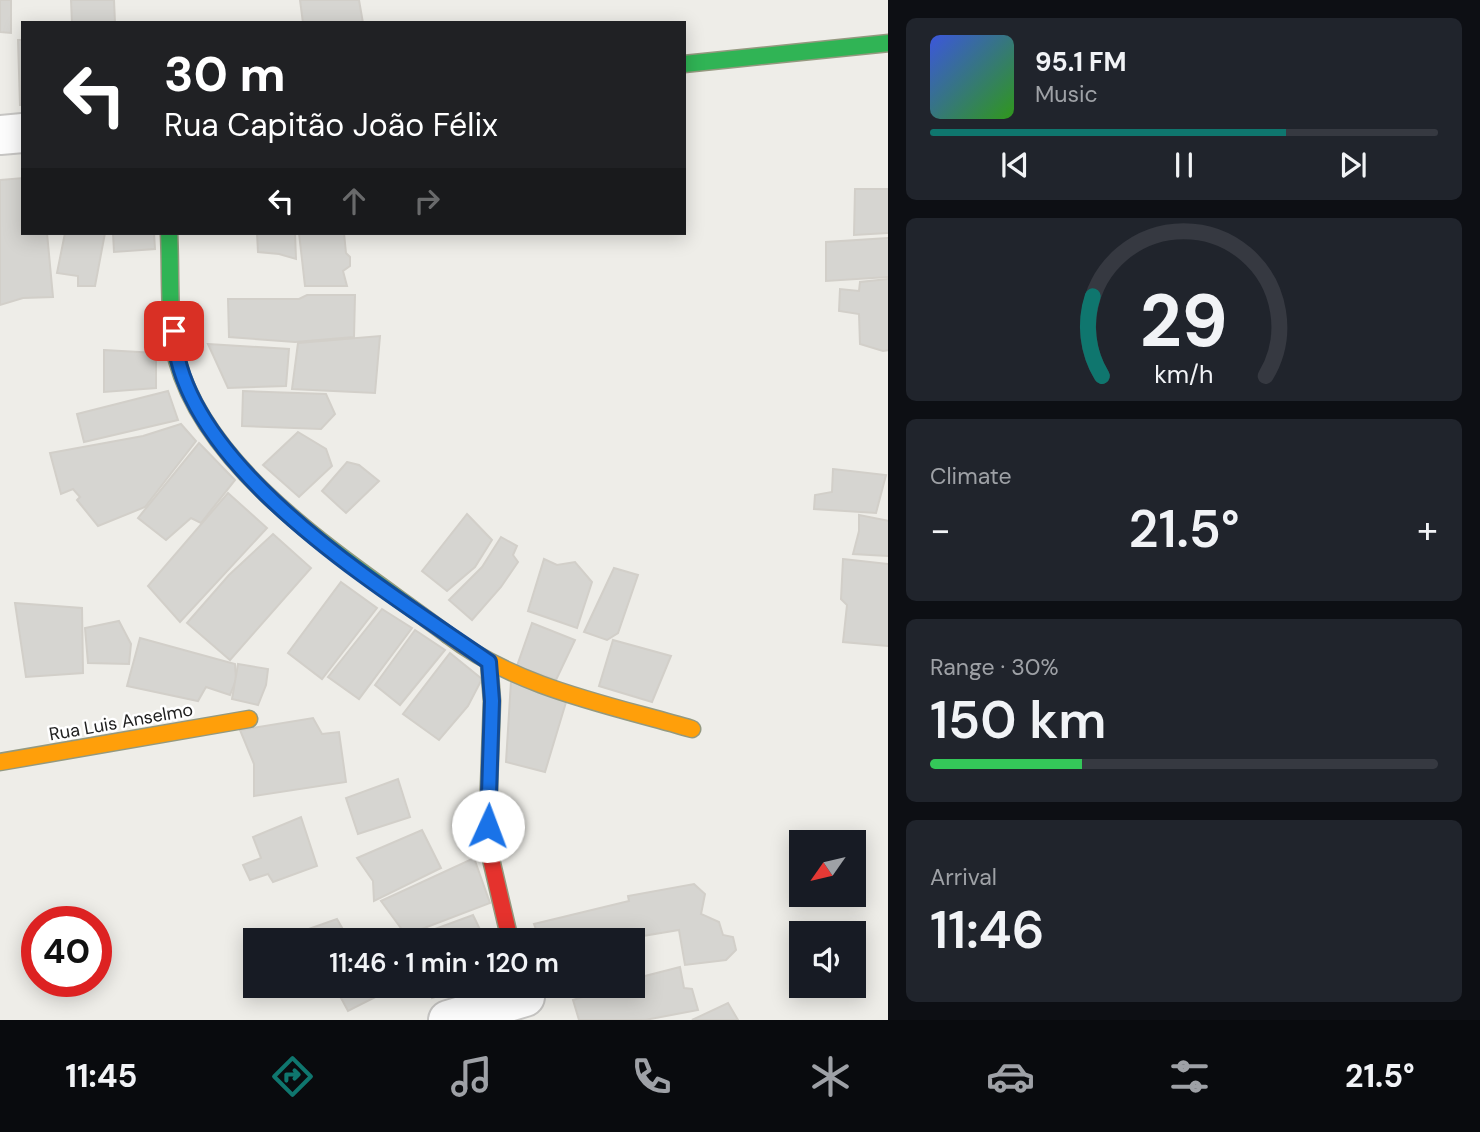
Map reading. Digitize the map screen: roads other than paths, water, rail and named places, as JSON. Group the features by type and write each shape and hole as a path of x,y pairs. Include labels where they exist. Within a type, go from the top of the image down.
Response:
{"street":[{"path":"686,64 888,43"},
{"path":"0,135 21,133"},
{"path":"169,235 175,352 184,377 214,435 263,493 319,540 489,662 581,696 692,729"},
{"path":"489,662 492,701 487,842 507,928"},
{"name":"Rua Luis Anselmo","path":"0,762 249,719"},
{"path":"448,1020 527,1001"}]}
